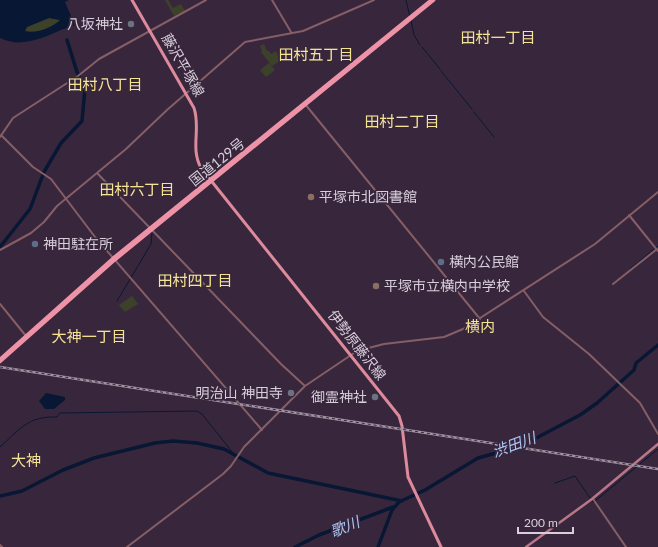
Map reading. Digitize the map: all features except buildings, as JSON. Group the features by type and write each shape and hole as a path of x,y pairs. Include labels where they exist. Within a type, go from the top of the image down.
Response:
{"highway":[{"name":"国道129号","path":"0,362 114,259 431,0"},
{"name":"国道129号","path":"410,18 434,0"},
{"name":"国道129号","path":"0,359 27,338"}],"main road":[{"name":"藤沢平塚線","path":"132,0 186,93 196,114 195,155 201,168 210,181"},
{"name":"伊勢原藤沢線","path":"210,181 399,416 402,426 406,471 412,487 441,547"},
{"path":"526,547 592,499 658,444"}],"street":[{"path":"206,0 99,59 79,76 13,118 1,136 33,166 45,174 114,259 262,430"},
{"path":"272,0 291,32"},
{"path":"0,250 31,233 66,198 139,138 186,93 248,41 303,31 374,0"},
{"path":"305,103 480,319"},
{"path":"97,173 281,364 305,386"},
{"path":"127,547 223,474 239,454 305,386 351,355 361,349 372,346 449,335 480,319 595,244 658,192"},
{"path":"613,284 657,250 629,215"},
{"path":"524,291 540,314 589,354 643,407 658,434"},
{"path":"0,304 27,338"},
{"path":"592,499 626,547"}],"green space":[{"path":"165,0 168,0 173,8 181,4 185,11 174,16"},
{"path":"49,18 60,20 53,26 44,30 34,32 25,31 27,27"},
{"path":"264,44 267,51 271,54 276,51 280,61 272,66 261,52 262,50 260,46"},
{"path":"269,63 275,70 266,77 260,70"},
{"path":"132,296 138,304 125,312 119,305"}],"water":[{"path":"0,0 69,0 65,2 75,25 30,41 15,42 0,38","holes":["49,18 60,20 53,26 44,30 34,32 25,31 27,27"]},
{"path":"46,393 65,397 65,400 54,409 45,409 39,401"}],"waterway":[{"path":"406,0 410,17"},
{"path":"411,20 414,35 420,45"},
{"path":"0,247 30,209 44,172 61,143 82,121 85,88 77,72 67,40"},
{"path":"422,47 440,69"},
{"path":"441,71 472,109"},
{"path":"474,112 494,137"},
{"path":"117,301 151,244 152,233"},
{"path":"630,269 658,246"},
{"name":"渋田川","path":"378,547 392,510 399,502 425,490 478,458 521,446 580,415 597,403 634,370 636,363 658,345"},
{"path":"0,447 19,429 31,421 47,417 57,417 60,413 197,411 202,414 233,453"},
{"path":"0,496 22,491 63,470 94,458 155,443 173,441 197,443 224,449 268,473 402,501"},
{"path":"592,501 595,501 658,449"},
{"path":"555,483 575,476 590,498"},
{"name":"歌川","path":"295,547 319,535 393,507"}],"railway":[{"path":"0,367 658,469"}],"place":[{"name":"八坂神社","path":"131,24"},
{"name":"平塚市北図書館","path":"311,197"},
{"name":"神田駐在所","path":"35,244"},
{"name":"横内公民館","path":"441,262"},
{"name":"平塚市立横内中学校","path":"376,286"},
{"name":"明治山 神田寺","path":"291,393"},
{"name":"御霊神社","path":"375,397"}],"district":[{"name":"田村一丁目","path":"498,38"},
{"name":"田村五丁目","path":"316,55"},
{"name":"田村八丁目","path":"105,85"},
{"name":"田村二丁目","path":"402,122"},
{"name":"田村六丁目","path":"137,190"},
{"name":"田村四丁目","path":"195,281"},
{"name":"横内","path":"480,327"},
{"name":"大神一丁目","path":"89,337"},
{"name":"大神","path":"26,461"}]}
